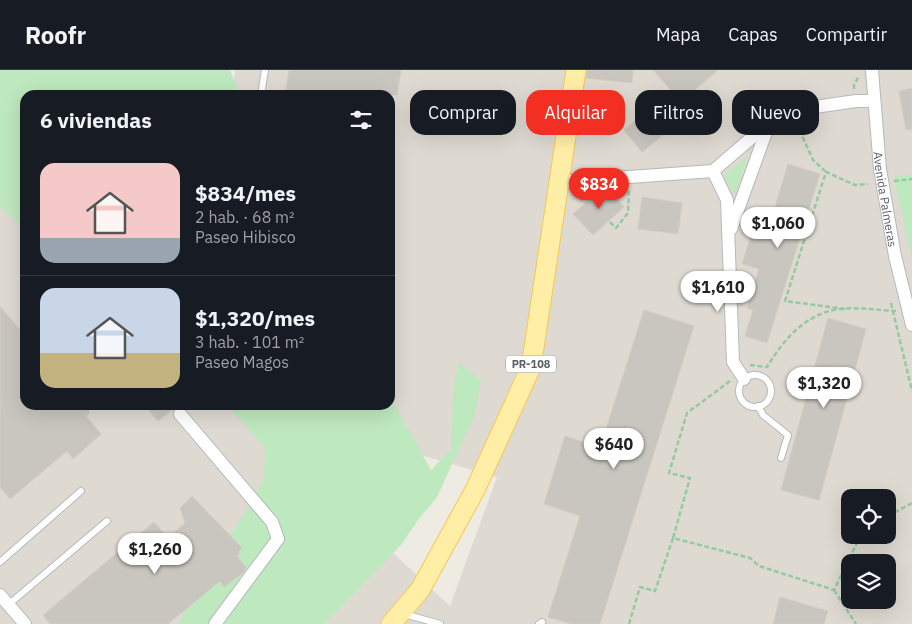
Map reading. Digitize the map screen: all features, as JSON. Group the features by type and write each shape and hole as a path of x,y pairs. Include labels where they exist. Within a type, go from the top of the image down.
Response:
{"main road":[{"name":"PR-108","path":"396,618 420,590 475,490 530,367 576,70"}],"street":[{"name":"Avenida Palmeras","path":"872,70 874,101 890,181 895,256 912,325"},
{"path":"819,106 856,101 874,101"},
{"path":"559,182 713,171 755,135"},
{"path":"729,236 765,135"},
{"path":"713,171 727,200 733,362 742,376"},
{"path":"180,414 272,522 278,539 215,624"},
{"path":"4,600 25,624"}],"lane":[{"path":"262,90 265,70"},
{"path":"754,375 764,378 770,386 770,397 763,405 751,407 741,399 739,388 742,376 754,375"},
{"path":"758,406 763,415 788,435 781,458"},
{"path":"0,562 81,491"},
{"path":"4,600 107,521"},
{"path":"396,618 440,624"}],"path":[{"path":"802,135 813,160 826,172 855,186 912,179"},
{"path":"826,172 785,301 849,309 909,311"},
{"path":"610,222 616,228 628,213 630,186"},
{"path":"629,624 640,587 655,591 673,538 690,478 669,472 688,413 742,376 750,365 767,367 780,346 794,331 826,312 849,309"},
{"path":"896,512 912,503"},
{"path":"673,538 750,558 759,566 834,590 856,624"},
{"path":"834,590 857,544"}],"shaded area":[{"path":"235,70 912,70 912,624 0,624 0,186 20,204 20,410 239,410 450,606 497,477 348,434 383,410 395,410 395,90 233,90"}],"green space":[{"path":"0,70 230,70 238,90 20,90 20,224 0,206"},
{"path":"748,155 735,196 724,175"},
{"path":"912,174 912,260 894,177"},
{"path":"459,362 481,381 475,414 437,497 401,545 324,624 180,624 183,613 250,505 264,478 265,448 231,410 395,410 395,405 431,470 451,449 453,391"}],"building":[{"path":"289,70 401,70 397,95 395,95 395,90 286,90"},
{"path":"587,70 633,70 632,83 586,78"},
{"path":"653,70 718,70 695,90 670,90"},
{"path":"912,88 912,129 906,130 899,91"},
{"path":"635,121 635,135 663,135 642,152 625,129"},
{"path":"788,164 820,174 767,343 745,336 753,310 747,308 759,269 742,264 752,232 766,237"},
{"path":"603,187 606,187 624,207 593,235 573,214"},
{"path":"642,197 682,203 678,234 638,229"},
{"path":"0,306 20,330 20,410 88,410 90,413 86,416 101,434 73,459 67,451 10,499 0,487"},
{"path":"644,310 694,326 600,624 571,624 548,617 580,516 544,504 565,436 600,448"},
{"path":"828,318 866,329 819,500 781,490"},
{"path":"148,410 172,410 158,421"},
{"path":"192,496 242,548 237,556 246,568 243,573 224,587 220,581 168,624 50,624 43,615 154,522 168,538 185,523 180,508"},
{"path":"780,597 828,611 824,624 773,624"}]}
